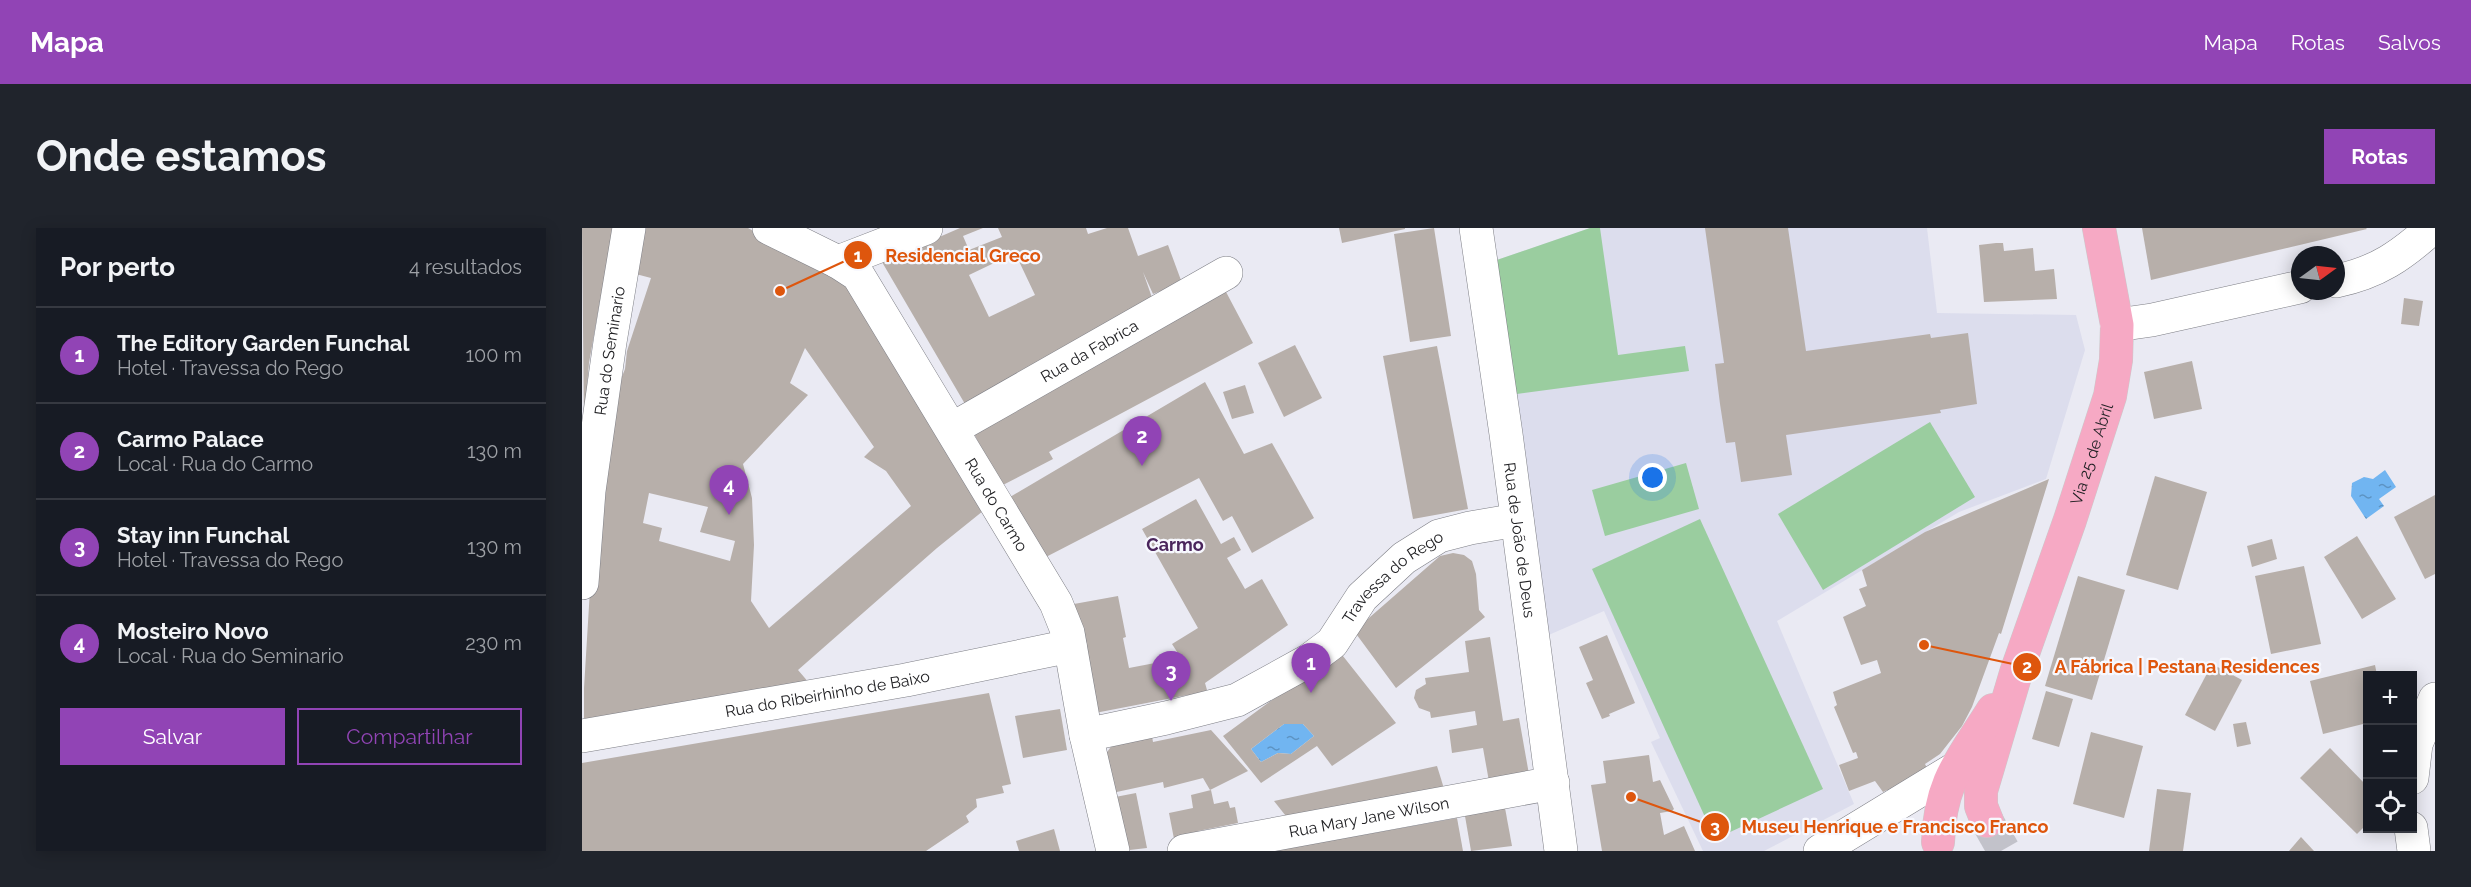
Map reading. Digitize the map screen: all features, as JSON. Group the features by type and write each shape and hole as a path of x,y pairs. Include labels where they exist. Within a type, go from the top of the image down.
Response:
{"main road":[{"name":"Via 25 de Abril","path":"1987,821 1981,806 1981,790 2016,673 2070,520 2110,396 2116,360 2117,325 2096,233"},
{"name":"Via 25 de Abril","path":"1938,842 1941,806 1953,770 2016,673"}],"street":[{"name":"Rua do Seminario","path":"582,583 589,491 619,346 629,228"},
{"name":"Rua do Carmo","path":"769,228 838,262 858,275 1056,603 1070,646 1086,735 1113,851"},
{"path":"838,262 926,228"},
{"name":"Rua de João de Deus","path":"1476,228 1561,851"},
{"path":"2345,279 2360,276 2404,253 2432,228"},
{"name":"Rua da Fabrica","path":"952,429 1226,273"},
{"path":"2117,325 2152,320 2291,290"},
{"name":"Travessa do Rego","path":"1086,735 1237,700 1308,661 1332,643 1362,597 1404,558 1439,536 1517,520"},
{"name":"Rua do Ribeirhinho de Baixo","path":"582,736 906,680 1070,646"},
{"path":"2417,742 2435,699"},
{"path":"1820,851 1953,770"},
{"name":"Rua Mary Jane Wilson","path":"1184,851 1553,783"},
{"path":"2412,833 2414,851"}],"shaded area":[{"path":"1590,228 1927,228 1937,313 2076,315 2085,350 2046,479 1959,512 1777,621 1854,804 1764,851 1703,851 1651,742 1660,738 1604,611 1544,637 1491,262"}],"green space":[{"path":"1590,228 1600,228 1618,355 1685,346 1689,371 1509,395 1491,262"},
{"path":"1930,422 1975,497 1823,590 1778,514"},
{"path":"1686,463 1699,509 1605,536 1592,490"},
{"path":"1700,519 1823,789 1715,839 1592,569"}],"water":[{"path":"2385,470 2396,487 2379,499 2384,506 2366,519 2351,496 2352,483 2364,477 2373,479"},
{"path":"1284,724 1303,724 1314,736 1291,754 1278,753 1261,762 1251,749"}],"building":[{"path":"582,228 613,228 589,363 584,425"},
{"path":"642,228 748,228 827,271 847,288 983,511 937,548 798,670 810,684 586,720 584,718 584,688 591,573 615,394 625,369 627,351 651,278 632,273","holes":["805,348 874,447 864,457 886,471 911,506 769,628 751,601 754,545 752,498 743,464 808,395 790,383","649,493 708,507 700,532 735,541 730,561 659,541 662,528 643,523"]},
{"path":"960,228 983,228 963,236 969,250 1002,237 998,228 1086,228 1088,234 1107,228 1128,228 1138,256 1168,245 1182,283 1153,294 1143,272 1156,309 965,404 882,262","holes":["1015,253 1035,295 989,317 969,275"]},
{"path":"1339,228 1405,228 1405,229 1342,243"},
{"path":"1434,228 1451,336 1410,342 1394,234"},
{"path":"1705,228 1788,228 1806,351 1930,334 1931,338 1968,333 1977,404 1940,410 1941,413 1786,435 1792,475 1741,482 1735,442 1726,443 1720,404 1715,364 1724,363"},
{"path":"2142,228 2367,229 2291,246 2151,280"},
{"path":"2003,243 2004,251 2033,248 2035,271 2054,269 2057,299 1984,302 1979,245"},
{"path":"1225,290 1253,343 1049,452 1053,459 1001,486 972,430"},
{"path":"2404,298 2423,301 2419,326 2401,324"},
{"path":"1295,345 1322,398 1284,417 1258,363"},
{"path":"1437,346 1468,509 1413,519 1383,356"},
{"path":"2192,361 2202,409 2154,419 2144,372"},
{"path":"1205,382 1244,454 1272,443 1314,518 1252,553 1232,516 1223,521 1199,478 1044,558 1010,497"},
{"path":"1245,385 1254,413 1232,419 1223,392"},
{"path":"2155,476 2207,492 2178,590 2126,575"},
{"path":"2049,479 2001,634 1999,633 1972,707 1962,726 1940,754 1925,764 1927,768 1888,793 1887,790 1883,792 1875,781 1849,791 1839,765 1858,758 1856,752 1853,753 1834,707 1837,705 1833,692 1881,673 1877,660 1861,665 1843,617 1866,606 1859,589 1867,586 1862,570 1925,532"},
{"path":"2435,495 2435,574 2425,579 2394,517"},
{"path":"1196,499 1221,544 1234,537 1241,550 1227,558 1245,589 1262,579 1288,625 1205,683 1207,690 1190,703 1188,695 1095,713 1074,604 1118,596 1129,668 1181,658 1172,644 1198,628 1142,529"},
{"path":"2357,536 2396,599 2362,619 2324,557"},
{"path":"2272,539 2277,559 2252,567 2247,546"},
{"path":"1453,553 1464,555 1472,561 1476,574 1479,610 1485,617 1396,688 1354,631 1440,556"},
{"path":"2304,566 2321,644 2271,654 2255,576"},
{"path":"2078,576 2125,590 2092,700 2045,686"},
{"path":"1607,635 1635,703 1602,719 1586,683 1593,680 1579,647"},
{"path":"1490,637 1503,721 1519,718 1530,780 1490,787 1483,748 1452,753 1449,730 1477,725 1475,711 1431,718 1430,712 1419,708 1414,698 1416,690 1426,684 1425,678 1469,672 1465,641"},
{"path":"1339,651 1396,723 1332,766 1317,746 1261,783 1223,736","holes":["1284,724 1303,724 1314,736 1291,754 1278,753 1261,762 1251,749"]},
{"path":"2212,664 2242,680 2215,731 2185,715"},
{"path":"2375,665 2376,671 2363,671 2363,724 2323,734 2310,681"},
{"path":"2046,691 2073,699 2059,747 2032,739"},
{"path":"989,693 1011,784 1002,786 1004,793 976,799 977,807 966,816 969,822 926,851 582,851 582,763"},
{"path":"1060,709 1067,750 1023,758 1015,716"},
{"path":"2246,722 2251,744 2237,747 2233,724"},
{"path":"1211,730 1248,771 1210,790 1203,778 1164,788 1163,782 1112,793 1105,755 1115,741 1151,731 1153,742"},
{"path":"2091,732 2143,746 2124,818 2073,804"},
{"path":"2330,748 2363,782 2363,828 2357,834 2300,778"},
{"path":"1649,755 1653,782 1660,780 1674,809 1660,813 1664,835 1684,826 1695,851 1602,851 1591,785 1606,783 1603,761"},
{"path":"1437,766 1446,795 1293,825 1274,801"},
{"path":"2157,789 2191,793 2183,851 2149,851"},
{"path":"1211,790 1214,804 1228,801 1230,808 1235,807 1238,823 1198,831 1200,839 1175,844 1169,813 1193,808 1191,795"},
{"path":"1136,793 1147,848 1121,851 1110,798"},
{"path":"1505,808 1512,846 1471,851 1465,816"},
{"path":"1457,818 1463,851 1274,851 1351,837"},
{"path":"1054,829 1060,851 1019,851 1016,841"},
{"path":"2301,837 2314,851 2289,851"}],"tunnel":[{"path":"1987,821 2004,851"}],"place":[{"name":"Residencial Greco","path":"780,291"},
{"name":"Carmo Palace","path":"1142,466"},
{"name":"Mosteiro Novo","path":"729,515"},
{"name":"A Fábrica | Pestana Residences","path":"1924,645"},
{"name":"The Editory Garden Funchal","path":"1311,693"},
{"name":"Stay inn Funchal","path":"1171,701"},
{"name":"Museu Henrique e Francisco Franco","path":"1631,797"}],"district":[{"name":"Carmo","path":"1175,545"}]}
